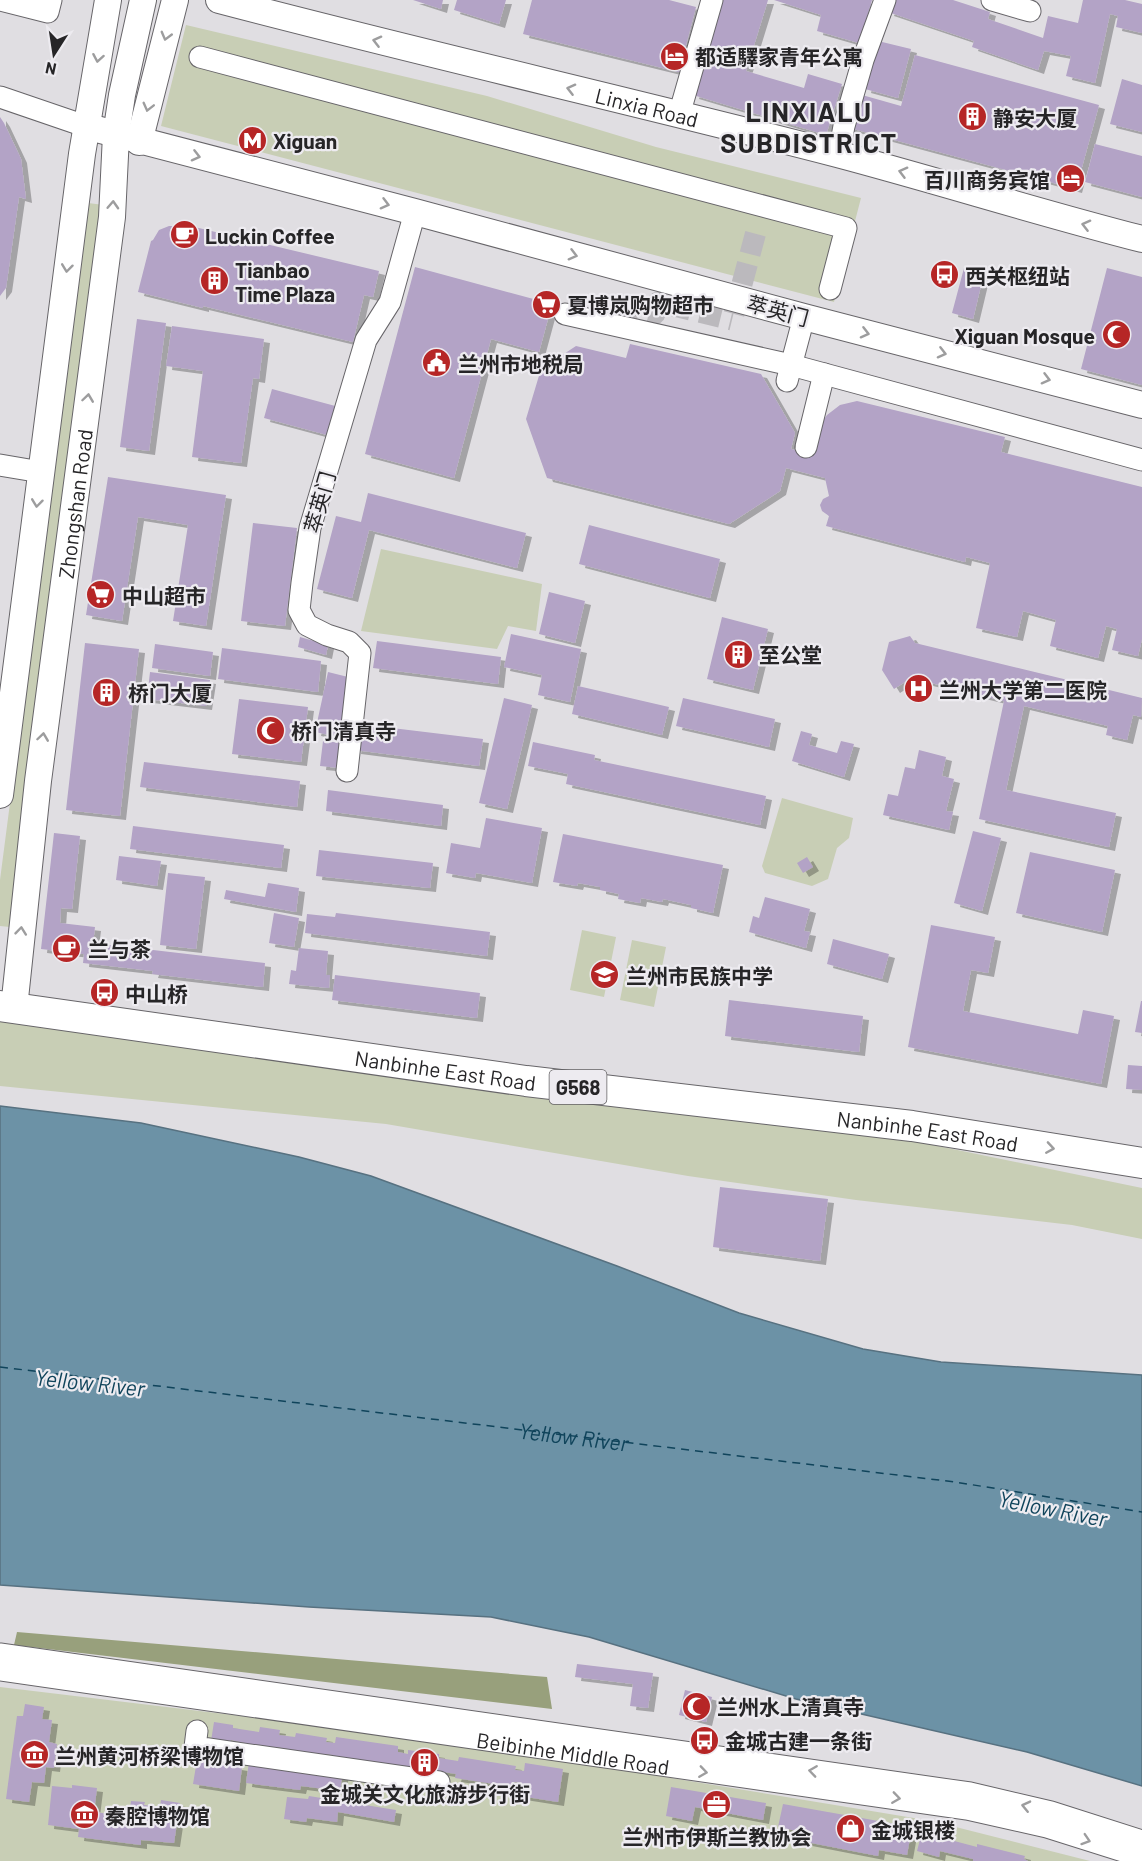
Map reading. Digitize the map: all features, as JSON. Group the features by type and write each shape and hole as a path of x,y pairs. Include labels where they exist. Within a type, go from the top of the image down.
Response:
{"highway":[{"name":"Nanbinhe East Road","path":"7,998 927,1109 1142,1143"},
{"name":"Nanbinhe East Road","path":"7,998 526,1081 912,1126 1142,1163"}],"main road":[{"name":"Zhongshan Road","path":"0,795 86,126 108,0"},
{"name":"Zhongshan Road","path":"7,998 38,781 112,217 128,139 122,94 143,0"},
{"path":"128,139 157,71 175,0"},
{"name":"Linxia Road","path":"219,0 838,154 1072,221 1142,238"},
{"path":"86,126 122,94 157,71"},
{"name":"萃英门","path":"86,126 128,139 415,212 1142,405"}],"street":[{"path":"0,0 48,12 51,0"},
{"path":"679,116 712,0"},
{"path":"838,154 863,60 885,0"},
{"path":"992,0 1029,11"},
{"path":"200,57 846,228 830,289"},
{"path":"0,97 86,126"},
{"name":"萃英门","path":"346,771 360,653 349,642 307,625 299,610 302,583 310,528 366,340 390,302 415,212"},
{"path":"565,314 678,331 789,373 824,374 1142,460"},
{"path":"789,373 804,317"},
{"path":"806,447 824,374"},
{"path":"0,465 41,472"},
{"name":"Beibinhe Middle Road","path":"0,1654 967,1809 1047,1827 1142,1857"},
{"name":"Beibinhe Middle Road","path":"0,1670 605,1750 970,1793 1051,1812 1142,1841"},
{"path":"197,1731 195,1748 439,1782"}],"green space":[{"path":"186,25 487,96 656,147 861,198 834,302 161,126"},
{"path":"88,203 104,205 10,927 0,926 0,880"},
{"path":"381,549 542,584 536,631 508,626 497,649 361,631"},
{"path":"782,798 853,818 849,838 837,848 828,879 812,886 765,873 762,866"},
{"path":"582,930 616,937 604,997 570,990"},
{"path":"632,940 666,947 654,1007 620,1000"},
{"path":"0,1020 841,1126 1142,1188 1142,1239 1072,1225 856,1200 688,1176 386,1124 0,1086"},
{"path":"17,1632 547,1677 552,1709 14,1645"},
{"path":"0,1687 441,1740 932,1821 1090,1861 0,1861"}],"water":[{"name":"Yellow River","path":"0,1106 141,1123 299,1157 371,1176 739,1313 863,1349 941,1362 1142,1375 1142,1786 1027,1752 796,1699 589,1637 491,1617 309,1607 0,1585"}],"building":[{"path":"413,0 443,0 441,9"},
{"path":"457,0 506,0 499,24 454,10"},
{"path":"532,0 669,0 696,7 679,72 523,34"},
{"path":"721,0 768,0 746,71 804,88 808,74 842,84 826,135 693,95"},
{"path":"774,0 872,0 859,43 817,31 821,15"},
{"path":"892,0 953,0 990,12 988,19 1043,38 1048,16 1078,23 1083,0 1125,0 1142,4 1142,33 1116,27 1118,16 1110,14 1095,83 1066,76 1071,56 1044,51 1038,70 972,47 974,41 888,12"},
{"path":"878,41 911,49 898,98 865,89"},
{"name":"静安大厦","path":"915,55 1099,105 1076,189 846,127 855,93 901,106"},
{"path":"1122,79 1142,85 1142,132 1110,124"},
{"path":"0,117 21,159 26,199 19,197 6,288 0,296"},
{"path":"1095,144 1142,156 1142,197 1085,182"},
{"name":"Tianbao Time Plaza","path":"178,223 379,271 373,297 364,295 353,342 138,292 151,241 159,230"},
{"name":"兰州市地税局","path":"415,267 552,304 539,352 491,339 454,478 365,454"},
{"path":"964,268 984,273 973,319 952,313"},
{"name":"Xiguan Mosque","path":"1107,268 1142,277 1142,385 1081,369"},
{"path":"137,319 166,323 149,451 120,447"},
{"path":"172,326 264,339 259,379 253,378 241,463 192,457 203,371 166,366"},
{"path":"630,344 761,374 795,433 791,449 812,455 818,428 827,415 840,405 857,401 1005,437 1001,452 1142,487 1142,639 1138,656 1112,650 1117,629 1106,626 1098,658 1050,646 1056,620 1023,611 1017,637 976,628 990,563 966,557 965,562 826,526 829,516 822,511 820,505 823,499 829,496 825,478 786,468 780,491 729,524 547,478 526,419 541,369 576,346 626,358"},
{"path":"272,389 339,407 331,436 264,418"},
{"path":"108,477 226,495 206,626 173,621 188,525 138,517 122,621 86,615"},
{"path":"368,493 526,533 517,568 369,530 352,598 317,589 336,516 361,522"},
{"path":"253,523 297,528 285,626 241,621"},
{"path":"589,525 720,559 710,598 579,564"},
{"path":"549,592 585,601 575,643 539,634"},
{"name":"至公堂","path":"722,617 768,629 753,690 707,679"},
{"path":"511,634 581,649 570,702 538,695 542,675 504,667"},
{"path":"910,636 915,643 1142,698 1141,717 1133,715 1127,740 1106,735 1108,726 1024,706 1006,790 1116,813 1109,847 979,819 1004,701 911,678 894,689 882,670 889,642"},
{"path":"300,637 328,645 326,655 298,647"},
{"path":"377,641 501,657 498,684 373,668"},
{"name":"桥门大厦","path":"85,643 139,649 120,816 66,810"},
{"path":"155,644 213,652 210,676 152,668"},
{"path":"222,648 321,661 318,692 218,679"},
{"path":"150,672 210,680 206,706 147,699"},
{"path":"328,672 352,678 339,737 315,732"},
{"path":"578,686 669,707 662,735 572,714"},
{"path":"504,698 532,705 507,809 479,803"},
{"path":"683,698 775,719 769,747 676,726"},
{"name":"桥门清真寺","path":"239,699 308,707 301,762 232,754"},
{"path":"359,724 483,739 479,766 355,750"},
{"path":"801,731 812,734 809,745 837,753 841,741 854,744 844,777 792,761"},
{"path":"323,741 343,743 340,768 320,766"},
{"path":"533,742 595,755 594,760 766,796 760,825 566,784 568,774 528,766"},
{"path":"919,750 946,757 942,776 954,779 946,811 953,812 949,830 883,815 888,794 898,796 905,767 915,769"},
{"path":"144,762 300,781 297,807 140,787"},
{"path":"328,790 443,805 441,826 326,811"},
{"path":"486,818 542,828 532,883 476,873 475,878 446,873 451,843 480,848"},
{"path":"133,826 284,845 281,868 130,849"},
{"path":"973,831 1001,838 982,911 954,903"},
{"path":"54,833 80,836 72,909 61,908 60,923 95,927 93,943 265,963 263,987 83,963 84,954 41,949"},
{"path":"563,834 723,865 713,913 663,899 662,902 641,898 640,903 618,899 619,894 600,890 600,887 553,882"},
{"path":"319,850 433,863 430,888 316,876"},
{"path":"1030,852 1115,870 1102,932 1016,913"},
{"path":"119,856 161,861 157,886 116,880"},
{"path":"807,857 813,867 803,873 797,863"},
{"path":"168,873 205,877 196,949 160,945"},
{"path":"268,883 299,888 296,912 224,899 226,890 265,897"},
{"path":"765,897 810,909 804,931 810,932 806,948 749,932 753,916 759,918"},
{"path":"274,913 299,918 294,947 269,943"},
{"path":"336,913 490,932 487,956 305,933 307,914 335,917"},
{"path":"931,925 995,937 988,973 971,970 963,1011 1078,1034 1083,1010 1114,1016 1101,1084 908,1047"},
{"path":"833,939 889,954 882,979 827,964"},
{"path":"299,948 328,951 326,975 330,975 329,988 289,984 291,970 296,971"},
{"path":"335,975 480,993 477,1018 332,1000"},
{"path":"729,1000 863,1016 859,1052 725,1036"},
{"path":"1142,1001 1142,1033 1135,1032"},
{"path":"1128,1065 1142,1066 1142,1090 1126,1089"},
{"path":"720,1187 828,1199 820,1261 713,1247"},
{"path":"577,1664 653,1673 648,1708 630,1706 633,1684 575,1677"},
{"name":"兰州水上清真寺","path":"685,1690 712,1697 706,1722 679,1715"},
{"name":"兰州黄河桥梁博物馆","path":"25,1704 44,1707 42,1719 52,1720 49,1742 57,1744 54,1768 46,1767 44,1783 32,1782 29,1802 6,1799 17,1716 23,1716"},
{"name":"金城关文化旅游步行街","path":"214,1722 259,1732 260,1727 280,1730 279,1735 295,1737 296,1733 327,1738 326,1742 335,1743 336,1737 398,1746 398,1752 408,1754 408,1750 439,1754 439,1758 458,1761 459,1757 516,1766 515,1770 524,1771 525,1763 563,1769 558,1802 520,1796 522,1783 514,1782 513,1787 455,1778 456,1774 396,1765 395,1768 333,1758 333,1755 325,1754 324,1757 231,1740 230,1744 211,1741"},
{"path":"197,1760 242,1767 239,1791 193,1784"},
{"path":"249,1762 343,1772 340,1791 301,1786 300,1790 246,1783"},
{"name":"秦腔博物馆","path":"72,1785 97,1788 94,1812 129,1816 131,1801 145,1802 144,1805 160,1807 161,1800 180,1803 174,1843 141,1840 141,1845 78,1837 79,1829 48,1825 52,1786 72,1788"},
{"name":"兰州市伊斯兰教协会","path":"671,1787 766,1803 763,1820 695,1807 692,1821 666,1816"},
{"path":"309,1796 396,1810 394,1822 338,1812 337,1822 307,1818 306,1822 284,1819 287,1797 308,1799"},
{"name":"金城银楼","path":"783,1804 912,1827 907,1855 879,1850 878,1856 796,1840 797,1831 778,1827"},
{"path":"923,1828 945,1833 943,1838 1025,1856 1024,1859 1028,1861 973,1861 973,1859 940,1851 939,1857 917,1851"}],"ferry route":[{"path":"0,1367 955,1482 1142,1512"}],"tunnel":[{"path":"734,314 757,228"},
{"path":"619,305 655,314 658,302 732,320"}],"place":[{"name":"都适驛家青年公寓","path":"674,56"},
{"name":"静安大厦","path":"972,117"},
{"name":"Xiguan","path":"252,140"},
{"name":"百川商务宾馆","path":"1071,179"},
{"name":"Luckin Coffee","path":"184,235"},
{"name":"西关枢纽站","path":"944,275"},
{"name":"Tianbao Time Plaza","path":"214,281"},
{"name":"夏博岚购物超市","path":"546,304"},
{"name":"Xiguan Mosque","path":"1116,335"},
{"name":"兰州市地税局","path":"437,363"},
{"name":"中山超市","path":"101,595"},
{"name":"至公堂","path":"738,654"},
{"name":"兰州大学第二医院","path":"918,689"},
{"name":"桥门大厦","path":"107,692"},
{"name":"桥门清真寺","path":"270,730"},
{"name":"兰与茶","path":"67,948"},
{"name":"兰州市民族中学","path":"605,975"},
{"name":"中山桥","path":"104,993"},
{"name":"兰州水上清真寺","path":"696,1706"},
{"name":"金城古建一条街","path":"704,1740"},
{"name":"兰州黄河桥梁博物馆","path":"34,1755"},
{"name":"金城关文化旅游步行街","path":"425,1762"},
{"name":"兰州市伊斯兰教协会","path":"717,1805"},
{"name":"秦腔博物馆","path":"84,1815"},
{"name":"金城银楼","path":"850,1829"}],"district":[{"name":"LINXIALU SUBDISTRICT","path":"809,126"}]}
